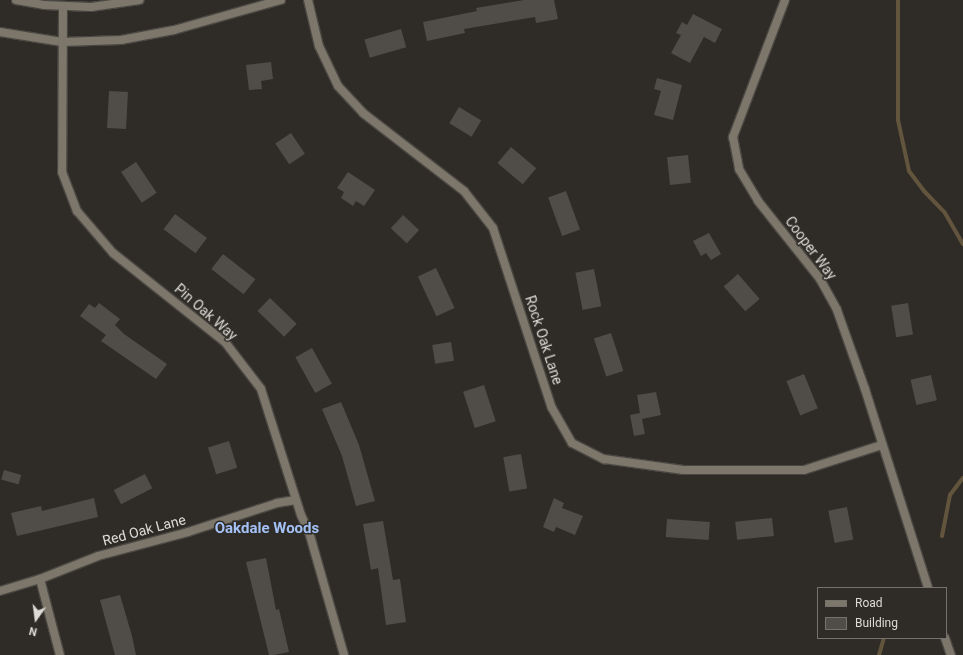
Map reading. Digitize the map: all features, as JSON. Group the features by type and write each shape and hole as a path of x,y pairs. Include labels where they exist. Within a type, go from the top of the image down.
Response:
{"street":[{"path":"16,0 63,6 116,4 140,0"},
{"path":"0,32 40,41 62,42 121,40 174,30 281,0"},
{"name":"Rock Oak Lane","path":"308,0 319,46 338,86 369,118 464,191 493,228 552,408 572,443 604,459 683,470 804,470 882,445"},
{"name":"Cooper Way","path":"785,0 733,137 740,170 758,201 820,279 837,310 928,587"},
{"name":"Pin Oak Way","path":"63,6 62,172 77,211 113,253 225,342 261,389 296,500 309,532 344,655"},
{"name":"Red Oak Lane","path":"0,591 40,580 98,556 188,532 277,503 296,500"},
{"path":"40,580 60,655"},
{"path":"945,639 951,655"}],"building":[{"path":"524,0 554,0 558,19 536,23 535,17 464,29 465,33 427,41 423,22 477,11 476,8"},
{"path":"693,14 722,29 715,43 704,37 690,63 671,53 681,35 676,33 682,22 687,25"},
{"path":"401,29 406,47 370,58 364,39"},
{"path":"271,62 273,79 261,81 262,89 249,90 246,65"},
{"path":"657,78 682,85 673,120 654,115 661,91 654,89"},
{"path":"109,91 128,92 126,129 107,128"},
{"path":"459,107 481,120 472,137 449,123"},
{"path":"291,133 305,154 289,164 275,144"},
{"path":"511,147 536,168 523,184 498,163"},
{"path":"688,155 691,183 670,185 667,157"},
{"path":"136,162 157,193 142,203 121,172"},
{"path":"348,172 375,190 364,206 356,201 353,206 341,198 344,192 337,188"},
{"path":"566,191 580,230 562,236 548,197"},
{"path":"175,214 207,238 196,253 164,229"},
{"path":"403,215 419,230 407,243 391,228"},
{"path":"709,233 721,254 711,260 706,253 701,256 693,241"},
{"path":"223,254 255,279 244,294 211,269"},
{"path":"436,268 455,308 436,316 418,276"},
{"path":"594,269 601,306 583,310 575,273"},
{"path":"738,274 760,299 745,311 724,286"},
{"path":"270,298 297,324 284,337 257,311"},
{"path":"99,303 120,319 115,325 124,334 167,364 156,379 101,341 106,335 80,316 89,304 95,308"},
{"path":"908,303 913,335 896,337 891,306"},
{"path":"611,333 623,371 606,377 594,339"},
{"path":"451,342 454,361 435,364 432,345"},
{"path":"312,348 332,384 315,393 295,357"},
{"path":"804,374 818,408 800,415 786,381"},
{"path":"931,375 937,400 916,405 911,380"},
{"path":"484,385 496,421 475,428 463,392"},
{"path":"656,392 661,415 642,419 645,434 634,436 630,415 640,413 637,395"},
{"path":"341,402 359,445 375,501 356,506 342,456 322,409"},
{"path":"229,441 237,468 216,474 208,447"},
{"path":"521,454 527,488 509,492 503,457"},
{"path":"4,470 21,475 19,485 1,480"},
{"path":"145,474 152,488 121,504 114,490"},
{"path":"94,498 98,517 17,536 11,513 41,506 42,511"},
{"path":"554,498 564,503 562,508 583,516 575,535 556,527 554,532 543,527"},
{"path":"847,507 853,539 835,543 828,511"},
{"path":"772,518 774,536 737,540 735,522"},
{"path":"667,519 710,522 709,540 666,537"},
{"path":"383,521 393,580 400,579 406,622 386,625 378,568 371,570 363,524"},
{"path":"266,558 276,610 279,609 289,652 274,655 269,655 246,562"},
{"path":"120,595 136,655 115,655 100,600"}],"waterway":[{"path":"898,0 898,120 909,171 924,191 945,213 963,244"},
{"path":"942,536 950,495 963,478"},
{"path":"879,655 884,639"}],"district":[{"name":"Oakdale Woods","path":"267,529"}]}
